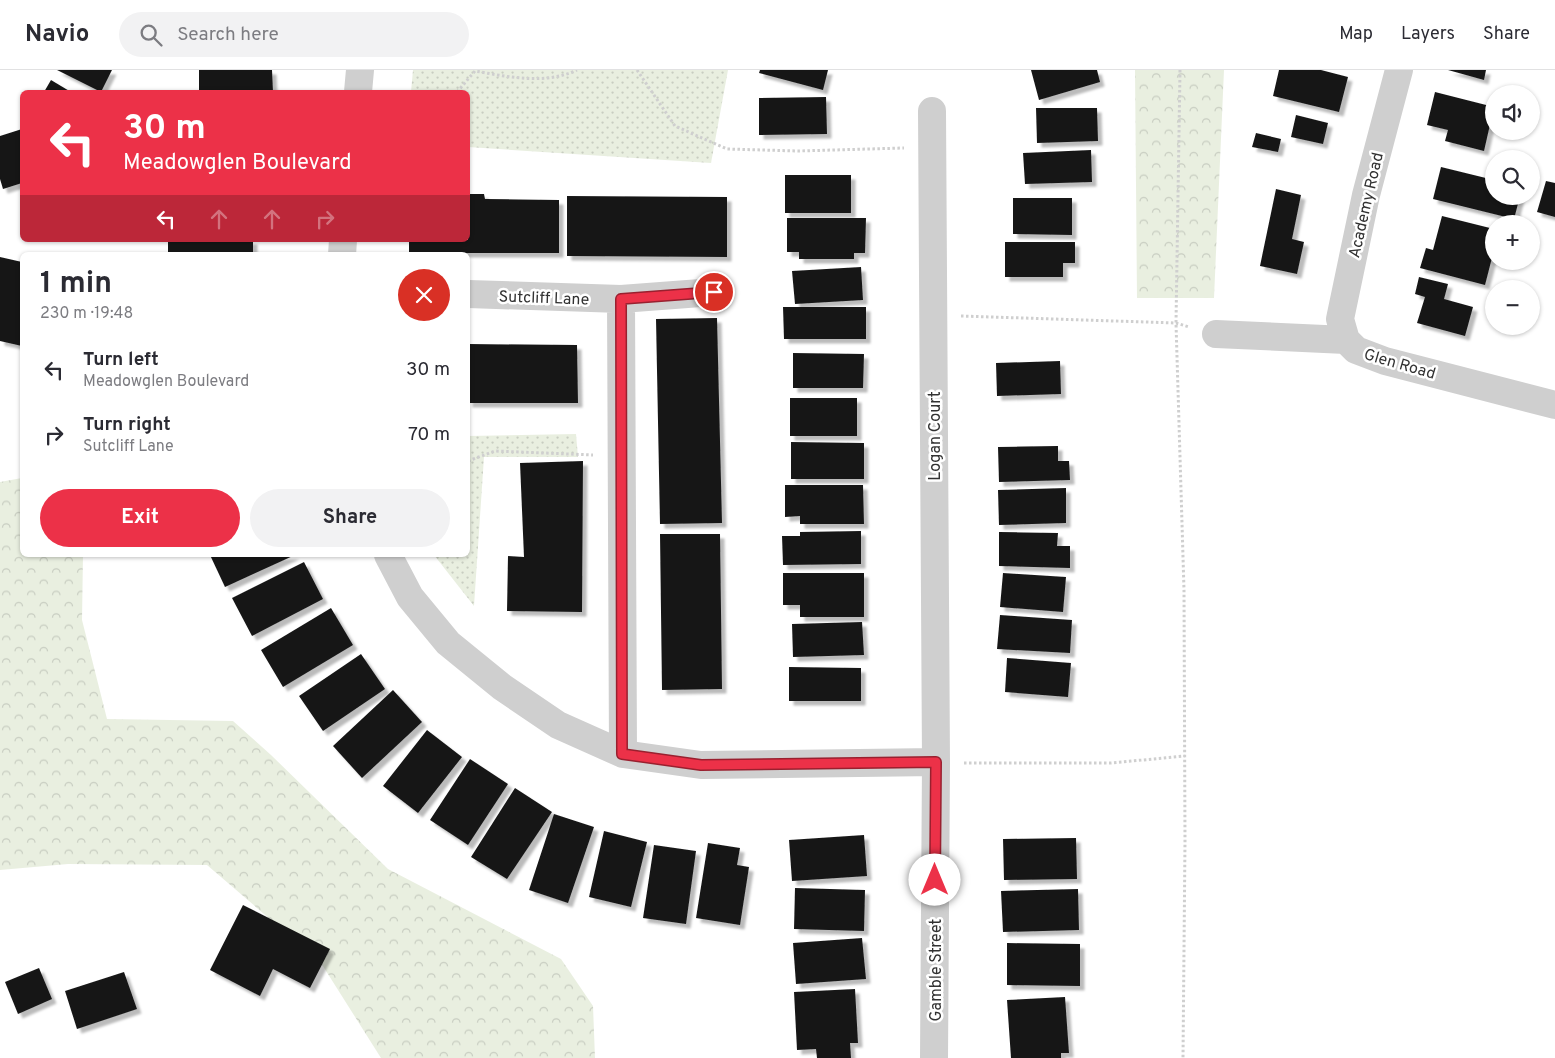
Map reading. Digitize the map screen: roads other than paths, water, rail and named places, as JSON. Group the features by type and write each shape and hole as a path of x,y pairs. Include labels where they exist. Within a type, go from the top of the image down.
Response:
{"street":[{"path":"358,90 360,70"},
{"name":"Academy Road","path":"1346,340 1340,319 1366,195 1399,70"},
{"name":"Logan Court","path":"932,111 936,762"},
{"name":"Sutcliff Lane","path":"470,294 621,299 714,292"},
{"path":"621,299 622,754"},
{"name":"Glen Road","path":"1216,334 1346,340 1356,350 1385,361 1555,405"},
{"path":"389,557 410,597 448,643 502,687 558,724 622,754 701,765 936,762"},
{"name":"Gamble Street","path":"934,1058 936,762"}]}
